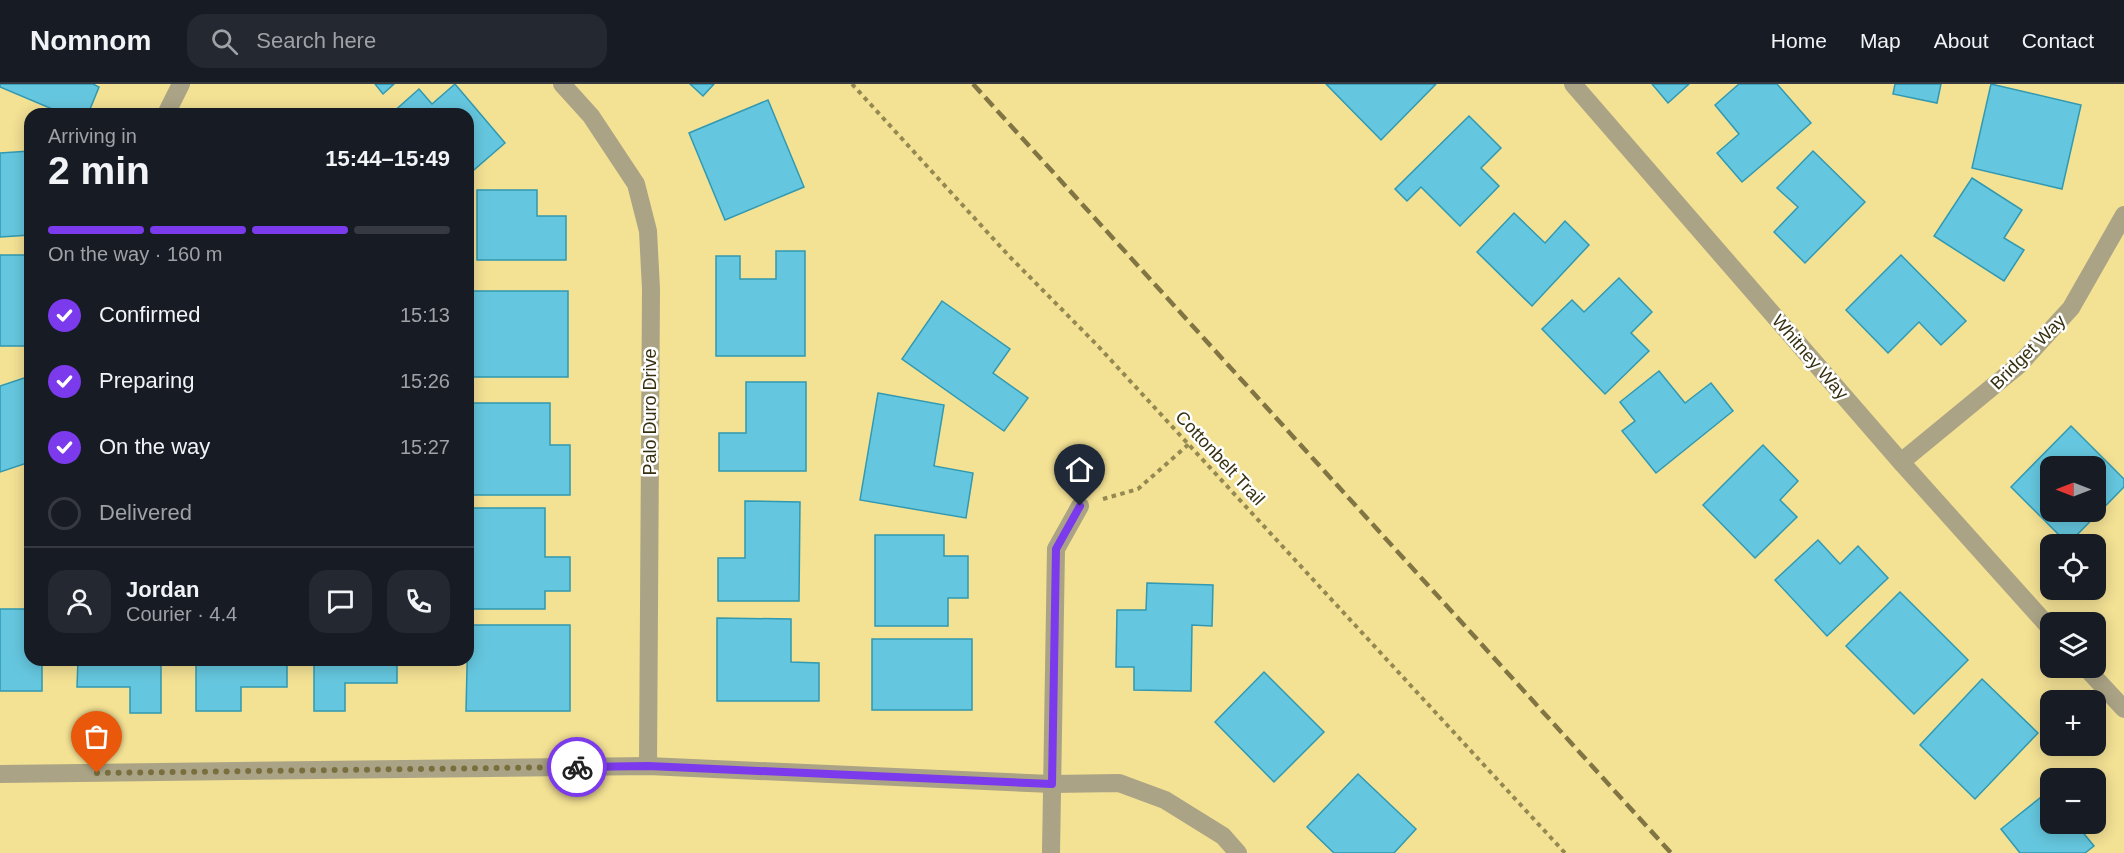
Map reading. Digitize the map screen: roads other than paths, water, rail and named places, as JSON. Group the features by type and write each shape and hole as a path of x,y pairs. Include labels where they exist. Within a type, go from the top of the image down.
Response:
{"street":[{"path":"169,108 181,84"},
{"name":"Palo Duro Drive","path":"562,84 591,116 636,184 648,231 651,289 648,766"},
{"name":"Whitney Way","path":"1573,84 1901,462 2040,617"},
{"name":"Bridget Way","path":"1901,462 2019,366 2072,308 2124,215"},
{"path":"1051,853 1056,549 1080,506"},
{"path":"2095,678 2124,709"},
{"path":"0,774 648,766 1052,784 1119,783 1165,800 1223,836 1238,853"}],"railway":[{"path":"973,84 1671,853"}]}
